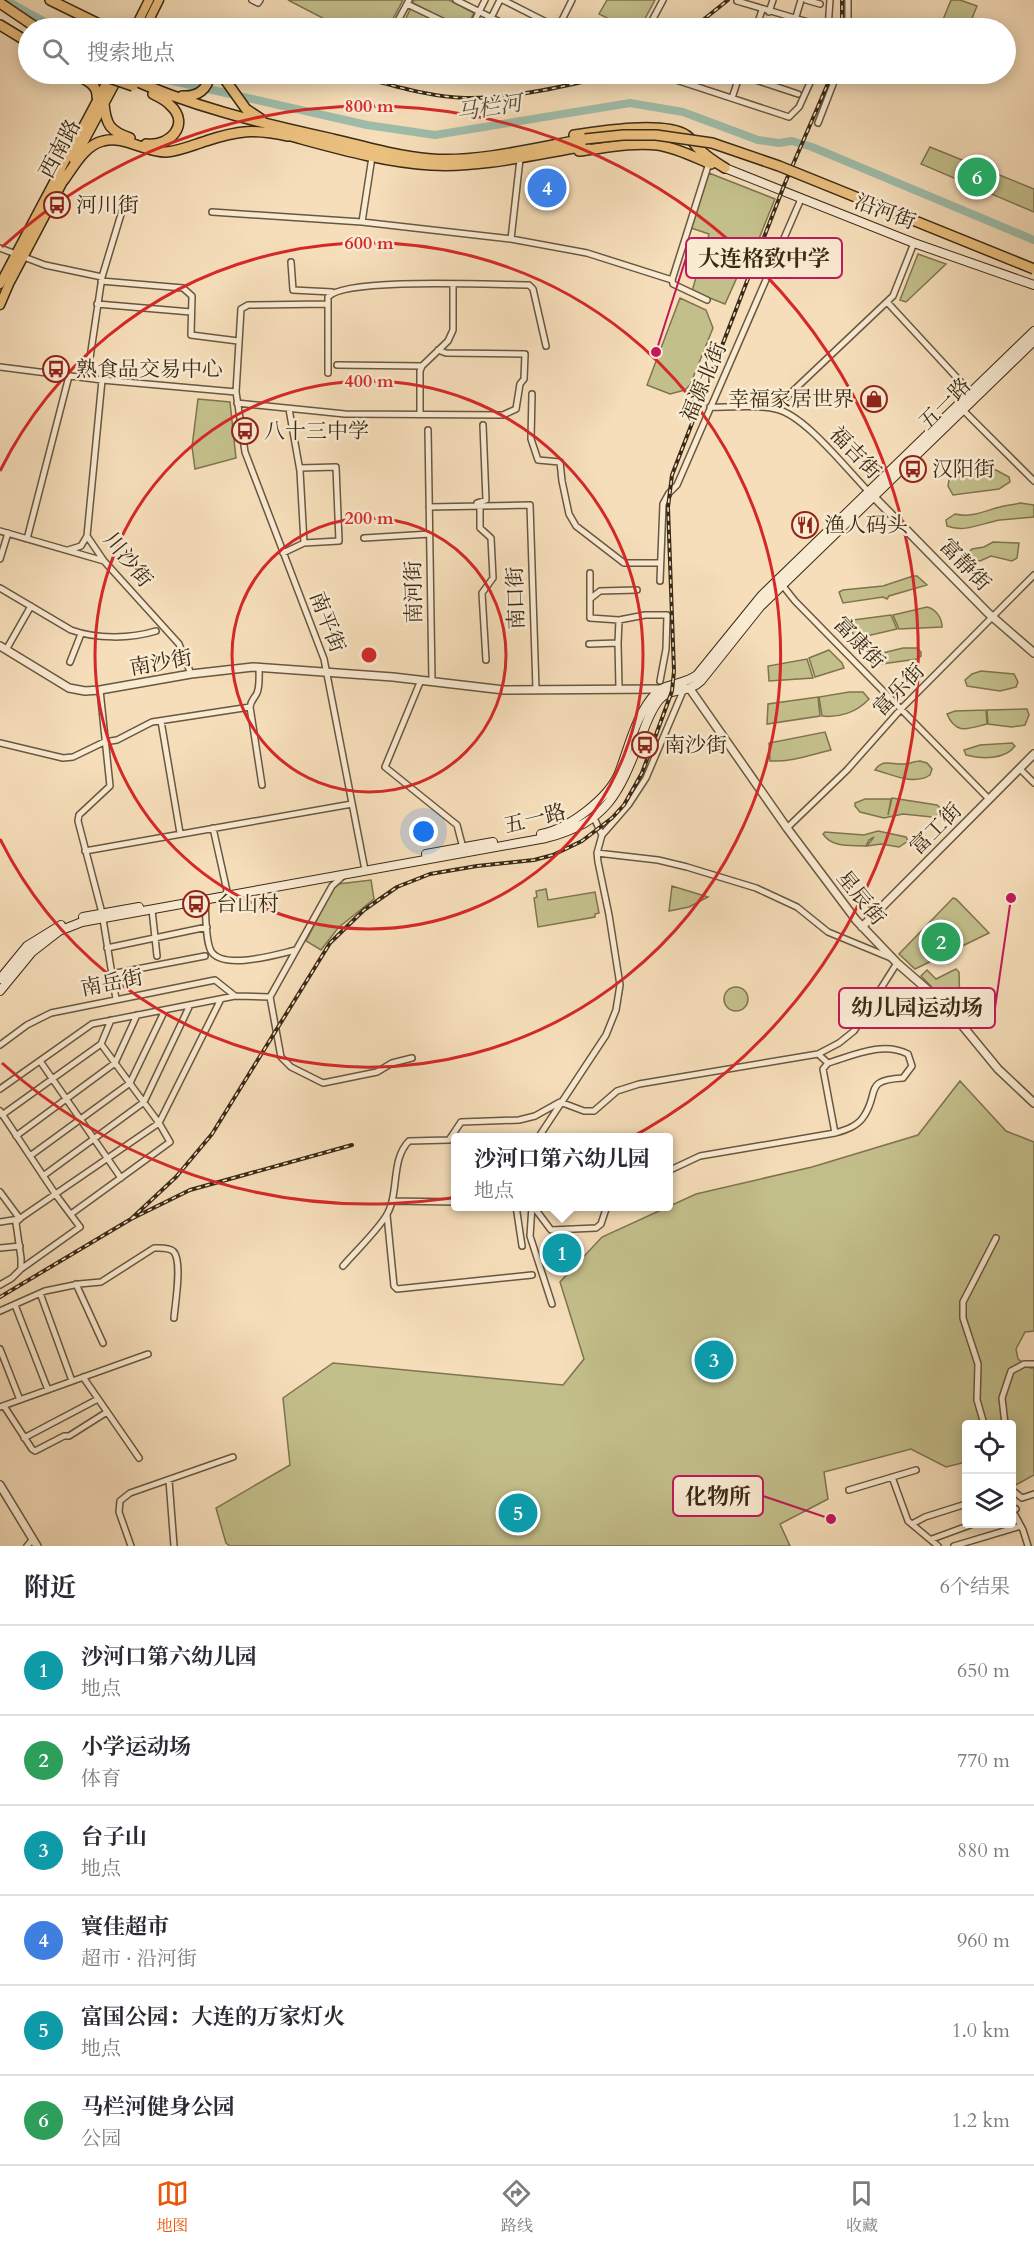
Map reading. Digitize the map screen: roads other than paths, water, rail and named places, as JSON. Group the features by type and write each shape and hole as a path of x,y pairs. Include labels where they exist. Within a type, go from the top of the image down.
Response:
{"highway":[{"path":"50,0 87,18"},
{"path":"0,3 22,18"},
{"path":"0,9 18,22"},
{"path":"0,25 18,36"},
{"path":"0,31 18,42"},
{"path":"90,84 95,87 105,116 115,132 154,145 164,143 176,134 177,119 172,106 153,94"},
{"path":"127,84 232,121 312,142"},
{"path":"129,84 133,86"},
{"path":"138,84 234,116 306,133"},
{"path":"171,95 198,94 207,84"},
{"path":"228,84 246,109 254,115 372,157 432,165 520,159 633,144 690,150 694,144"},
{"path":"432,159 603,130 632,129 678,131 687,135 708,157 725,168"},
{"path":"64,180 88,149 103,141 113,139 142,149 161,152 175,151 234,132 255,130 312,142 335,143 432,159 472,158 585,143"},
{"path":"480,163 623,135 656,135 712,143 779,166 1034,271"},
{"path":"659,145 725,168"}],"main road":[{"path":"140,18 149,0"},
{"path":"150,18 159,0"},
{"name":"西南路","path":"0,305 19,255 110,84"},
{"name":"西南路","path":"0,284 64,180 101,100"},
{"name":"沿河街","path":"725,168 914,243 1034,285"},
{"name":"五一路","path":"961,408 971,393 1034,331"},
{"name":"五一路","path":"686,690 701,681 755,614 872,495 1034,341"},
{"name":"五一路","path":"463,850 545,833 578,817 603,794 618,776 641,717 661,684 682,684 697,675 762,595 872,495"},
{"path":"672,691 686,690"},
{"name":"五一路","path":"0,991 32,952 59,931 103,916 228,891 570,831 594,818 608,806 623,782 647,722 658,702 672,691"},
{"name":"五一路","path":"0,979 27,946 56,927 79,918 152,910 349,873 364,868"}],"street":[{"path":"252,0 258,3 260,0"},
{"path":"456,0 492,18 502,0 538,18"},
{"path":"476,18 485,0"},
{"path":"563,18 572,0"},
{"path":"653,18 663,0"},
{"path":"769,12 773,0"},
{"path":"796,18 801,0"},
{"path":"806,0 820,4"},
{"path":"829,18 830,0"},
{"path":"848,0 848,18"},
{"path":"737,1 788,18"},
{"path":"399,18 408,2 438,18"},
{"path":"759,18 762,10"},
{"path":"689,84 789,117 799,107 809,84"},
{"path":"732,98 736,84"},
{"path":"768,84 798,94"},
{"path":"818,123 833,84"},
{"path":"362,222 372,157"},
{"path":"511,239 520,159"},
{"path":"672,280 709,163"},
{"name":"福源北街","path":"660,581 663,504 677,485 801,199"},
{"path":"87,378 102,279 122,211"},
{"path":"212,212 362,222 511,239 587,253 672,280 673,284 707,300"},
{"path":"775,408 893,296 914,243"},
{"path":"0,248 45,265 102,279 183,288 192,296 191,335 238,341"},
{"path":"291,262 293,290 332,292 384,285 529,285 533,289 546,346"},
{"path":"420,414 420,371 422,366 448,341 453,330 453,285"},
{"path":"328,374 327,304 332,292"},
{"path":"887,302 971,393"},
{"path":"97,304 192,312"},
{"path":"0,367 102,380 236,392 241,309 248,305 327,304"},
{"path":"237,403 345,414 503,415 516,409 520,384 524,379 525,354 446,353 438,350"},
{"path":"337,364 422,366"},
{"path":"27,539 69,376"},
{"name":"川沙街","path":"102,380 87,536 104,561 179,644 191,674"},
{"name":"南平街","path":"236,392 244,452 327,671 364,868"},
{"path":"532,394 531,439 538,460 560,462 561,481 569,514 576,526 624,563 660,563"},
{"name":"福吉街","path":"710,407 775,408 788,412 804,424 872,495"},
{"path":"961,408 1034,481"},
{"path":"289,409 300,468 304,543"},
{"path":"455,506 460,503 486,500 483,425"},
{"name":"南河街","path":"428,430 432,681"},
{"path":"283,552 304,543 339,541 336,467 300,468"},
{"name":"富静街","path":"872,495 994,618 1034,653"},
{"path":"429,507 480,506 480,528 491,538 494,578 482,593 486,660"},
{"name":"南口街","path":"480,506 530,506 536,688"},
{"path":"0,531 104,561"},
{"path":"0,559 8,534"},
{"path":"364,538 430,534"},
{"path":"67,550 81,546 87,536"},
{"path":"590,573 590,618 619,620 645,615 667,615 666,649 661,684"},
{"name":"富乐街","path":"787,828 847,770 901,710 1034,575"},
{"name":"富康街","path":"783,586 795,601 989,799"},
{"path":"0,588 81,634 117,637 144,635 156,631"},
{"path":"590,600 600,591 637,590"},
{"path":"3,648 31,606"},
{"path":"619,620 620,688"},
{"path":"70,662 81,634"},
{"path":"589,644 618,643"},
{"name":"南沙街","path":"3,648 69,688 85,691 191,674 259,667 327,671 481,688 620,688 661,684 672,691"},
{"path":"259,667 257,693 250,707 262,785"},
{"path":"421,680 385,767 457,825 463,850"},
{"path":"100,690 110,786 79,815 78,821 103,916 106,948 116,999"},
{"path":"541,1133 606,1035 616,1010 620,986 597,853 602,835 629,804 646,778 686,690"},
{"name":"星辰街","path":"686,690 862,927 894,961 929,991 961,1024 998,1069 1034,1103"},
{"path":"0,743 63,758 73,757 104,742 117,740 152,722 250,707"},
{"path":"161,721 180,833"},
{"name":"富工街","path":"862,927 1034,754"},
{"path":"1020,769 1034,783"},
{"path":"85,851 352,804"},
{"path":"594,818 602,835"},
{"path":"213,828 228,891"},
{"path":"454,1133 461,1122 535,1116 560,1102 584,1111 594,1111 617,1091 639,1083 818,1054 854,1031 894,961 828,932 797,907 756,888 668,862 597,853"},
{"path":"349,873 339,878 332,886 270,997 281,1057 291,1067 323,1083 377,1072 392,1063 412,1058"},
{"path":"205,900 211,950 218,957 228,961 239,961 296,950"},
{"path":"152,910 157,956"},
{"path":"106,948 207,927"},
{"path":"111,974 205,956"},
{"name":"南岳街","path":"0,1045 27,1025 51,1013 116,999 215,980 235,996"},
{"path":"0,1089 92,1024 235,996 270,997"},
{"path":"21,1269 16,1223 159,1123 221,999"},
{"path":"43,1176 144,1102 190,1005"},
{"path":"30,1156 130,1083 165,1010"},
{"path":"16,1136 115,1063 137,1015"},
{"path":"0,1285 80,1227 1,1113 101,1044 111,1020"},
{"path":"71,1214 170,1142 159,1123 101,1044"},
{"path":"673,1169 700,1156 836,1133 850,1128 864,1117 874,1087 884,1079 903,1078 912,1066 908,1054 899,1049 883,1048 828,1063 823,1069 836,1133"},
{"path":"818,1054 828,1063"},
{"path":"40,1061 121,1178"},
{"path":"343,1266 387,1215 392,1201 402,1148 409,1141 449,1140 451,1137"},
{"path":"0,1192 20,1219"},
{"path":"392,1201 451,1202"},
{"path":"517,1211 522,1246"},
{"path":"532,1211 530,1236 552,1304"},
{"path":"537,1211 551,1230 596,1228 601,1224 605,1211"},
{"path":"387,1215 394,1286 397,1289 532,1275"},
{"path":"0,1222 20,1219"},
{"path":"983,1420 977,1400 978,1364 963,1318 963,1302 996,1238"},
{"path":"0,1248 20,1246"},
{"path":"0,1311 40,1293 76,1284 101,1282 154,1248 162,1247 172,1251 177,1258 174,1318"},
{"path":"76,1284 103,1343"},
{"path":"40,1293 72,1381"},
{"path":"15,1305 48,1390"},
{"path":"0,1349 20,1400"},
{"path":"107,1412 69,1436 64,1436 35,1451 2,1406 148,1354"},
{"path":"1004,1420 1002,1398 1011,1371 1024,1364 1034,1364"},
{"path":"83,1377 139,1458"},
{"path":"24,1438 98,1399"},
{"path":"131,1546 119,1512 120,1501 130,1493 233,1457"},
{"path":"849,1490 916,1470"},
{"path":"892,1477 904,1513 912,1524 938,1546"},
{"path":"169,1480 174,1546"},
{"path":"0,1485 35,1543 27,1546"},
{"path":"1016,1494 1022,1498 1034,1494"},
{"path":"912,1524 925,1517 962,1505"},
{"path":"1016,1516 1028,1546"},
{"path":"954,1546 1021,1526"},
{"path":"932,1539 962,1528"}],"waterway":[{"name":"马栏河","path":"5,0 38,18"},
{"name":"马栏河","path":"186,84 367,125 435,135 630,103 683,112 758,140 779,143 792,141 812,147 1034,240"}],"railway":[{"path":"706,18 728,0"},
{"path":"842,0 842,18"},
{"path":"389,84 421,92 466,98 522,94 574,84"},
{"path":"131,1219 176,1177 212,1134 330,943 364,910 397,887 430,874 534,860 553,855 582,841 612,818 624,805 642,773 672,691 674,671 668,507 672,475 785,183 828,84"},
{"path":"0,1297 131,1219 190,1190 352,1145"}],"place":[{"name":"马栏河健身公园","path":"977,177"},
{"name":"寰佳超市","path":"547,188"},
{"name":"河川街","path":"57,205"},
{"name":"大连格致中学","path":"656,352"},
{"name":"熟食品交易中心","path":"56,369"},
{"name":"幸福家居世界","path":"874,399"},
{"name":"八十三中学","path":"245,431"},
{"name":"汉阳街","path":"913,469"},
{"name":"渔人码头","path":"805,525"},
{"name":"南沙街","path":"645,745"},
{"name":"幼儿园运动场","path":"1011,898"},
{"name":"台山村","path":"196,904"},
{"name":"小学运动场","path":"941,942"},
{"name":"沙河口第六幼儿园","path":"562,1253"},
{"name":"台子山","path":"714,1360"},
{"name":"富国公园：大连的万家灯火","path":"518,1513"},
{"name":"化物所","path":"831,1519"}]}
